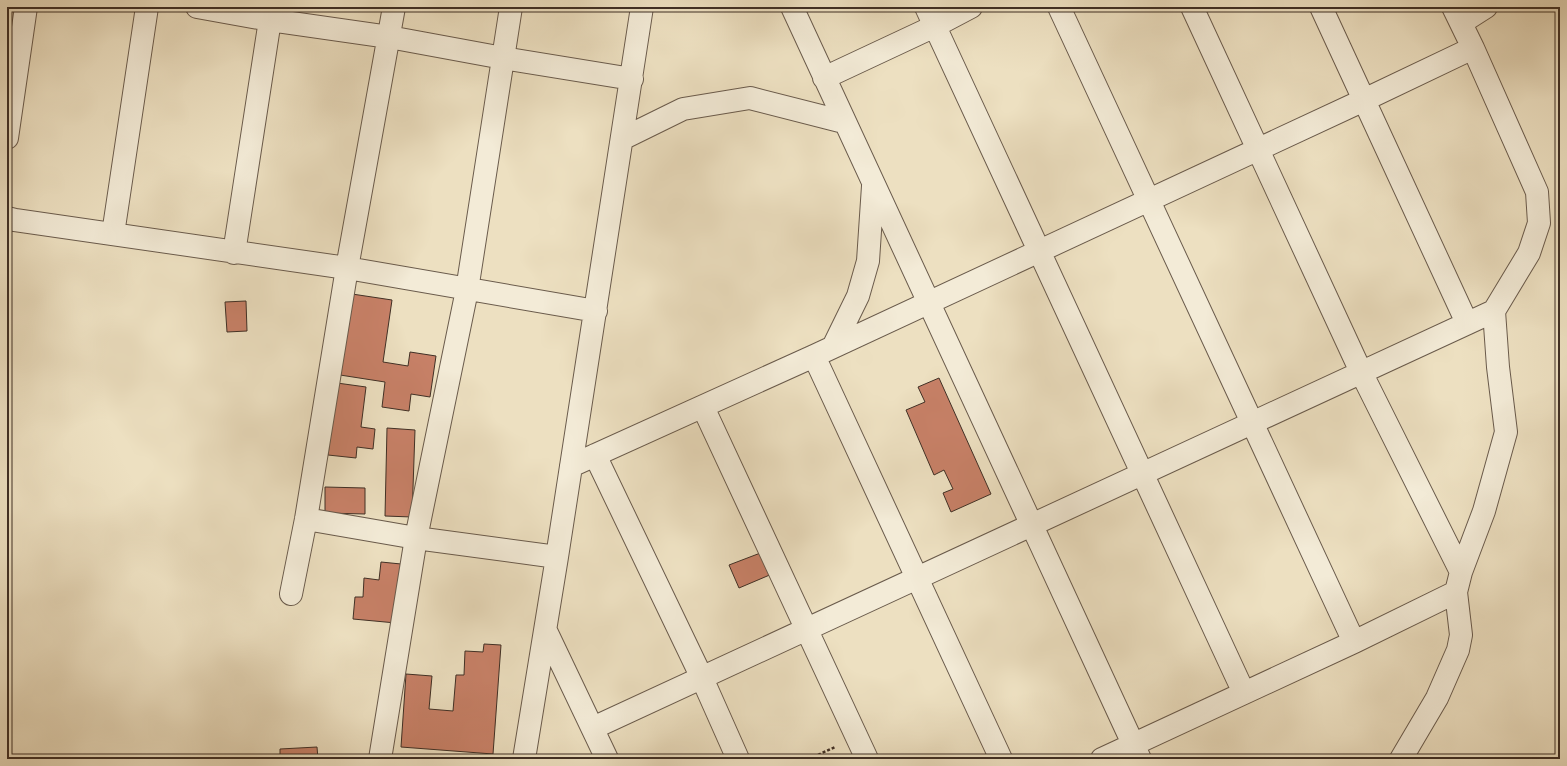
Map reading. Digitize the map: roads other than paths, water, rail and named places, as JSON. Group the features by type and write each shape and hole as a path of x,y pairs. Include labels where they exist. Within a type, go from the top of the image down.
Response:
{"street":[{"path":"7,138 26,7"},
{"path":"113,234 147,7"},
{"path":"197,7 271,14 503,58 632,79"},
{"path":"291,594 306,519 347,268 394,7"},
{"path":"380,759 416,538 467,290 511,7"},
{"path":"524,759 546,631 642,7"},
{"path":"792,7 873,185 1137,752"},
{"path":"824,78 930,17 971,7"},
{"path":"1059,7 1354,642"},
{"path":"1192,7 1458,582"},
{"path":"1321,7 1467,323"},
{"path":"593,728 1494,311 1529,253 1539,223 1537,192 1457,15 1486,7"},
{"path":"234,253 271,14"},
{"path":"930,17 1244,693"},
{"path":"571,466 823,352 1258,150 1473,48"},
{"path":"622,139 683,109 750,98 844,122"},
{"path":"823,352 858,296 868,261 873,185"},
{"path":"7,218 234,253 347,268 467,290 596,311"},
{"path":"1400,759 1436,698 1458,650 1460,635 1458,582 1484,511 1506,432 1498,367 1494,311"},
{"path":"823,352 917,578 1001,759"},
{"path":"703,407 866,759"},
{"path":"595,455 702,678 738,759"},
{"path":"306,519 416,538 557,557"},
{"path":"1102,759 1137,752 1244,693 1354,642 1458,582"},
{"path":"546,631 607,759"}]}
